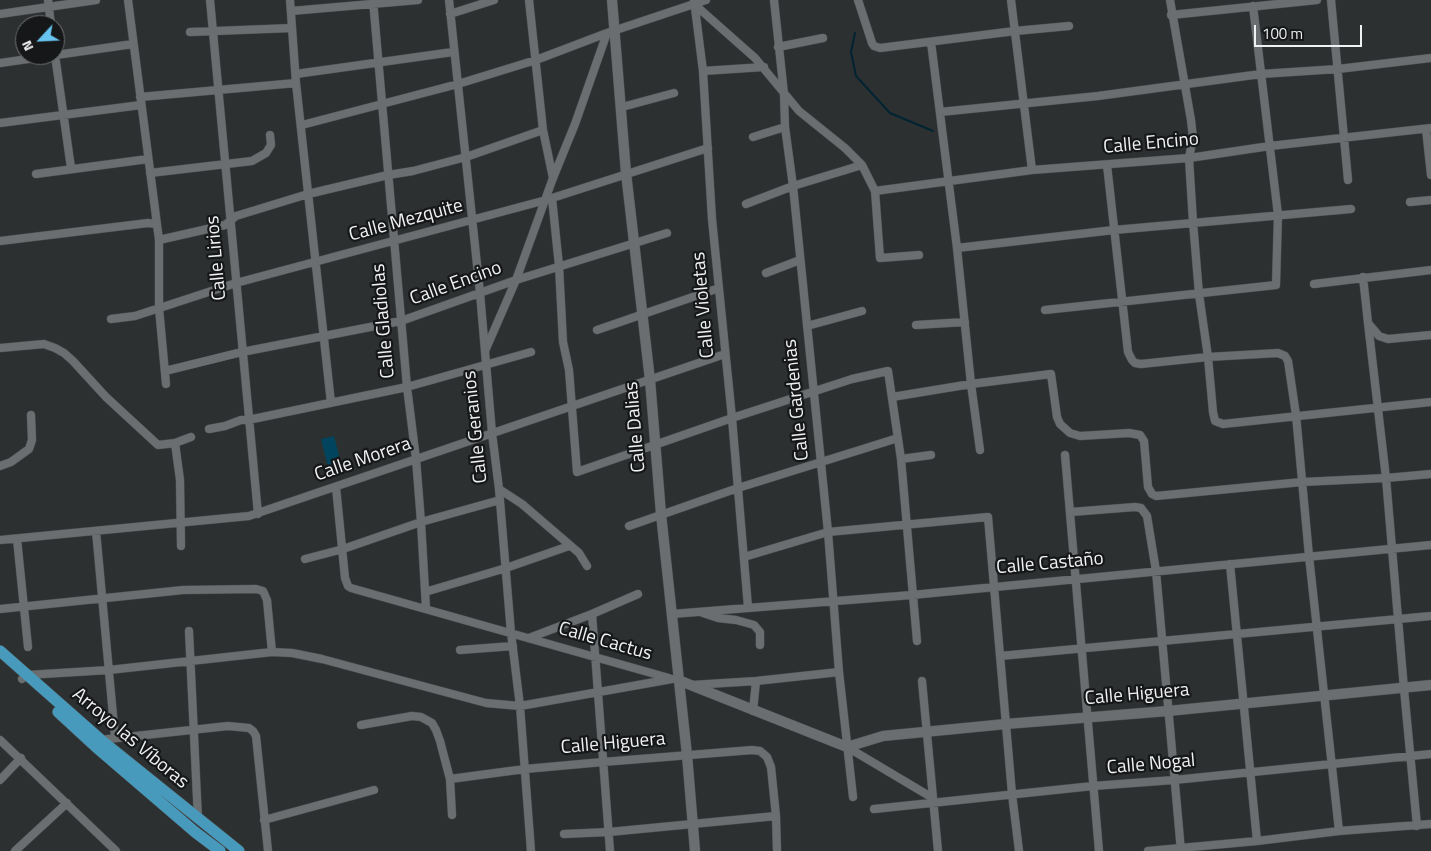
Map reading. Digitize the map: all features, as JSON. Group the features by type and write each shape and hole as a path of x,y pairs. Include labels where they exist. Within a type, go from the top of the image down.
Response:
{"main road":[{"name":"Arroyo las Víboras","path":"0,651 24,677"},
{"name":"Arroyo las Víboras","path":"0,658 96,741 195,832 220,851"},
{"name":"Arroyo las Víboras","path":"96,741 239,851"}],"street":[{"path":"0,14 48,3 96,0"},
{"path":"128,0 159,240 159,308 166,384"},
{"name":"Calle Lirios","path":"210,0 258,514"},
{"path":"290,0 296,84 331,403"},
{"path":"291,11 373,2 418,0"},
{"name":"Calle Geranios","path":"449,0 473,220 511,633 520,706 531,851"},
{"path":"450,14 494,0"},
{"path":"529,0 543,130 553,178"},
{"name":"Calle Dalias","path":"612,0 611,32 622,106 626,173 650,380 661,514 672,614 675,680 687,755 694,851"},
{"path":"302,125 458,84 536,60 693,1 706,0"},
{"name":"Calle Gardenias","path":"774,0 784,94 785,127 828,532 839,672 853,797"},
{"path":"858,0 869,37 876,48 1069,26"},
{"path":"1011,0 1032,170"},
{"path":"1170,0 1193,138 1189,158 1193,222 1213,418 1218,423 1431,402"},
{"path":"1171,15 1317,0"},
{"path":"1331,0 1348,180"},
{"path":"693,1 764,67 799,111 845,148 862,165 874,191 880,258 919,255"},
{"name":"Calle Violetas","path":"693,1 703,71 712,219 732,418 748,608"},
{"name":"Calle Gladiolas","path":"373,2 393,242 422,522 426,608"},
{"path":"1045,310 1276,285 1278,215 1253,6"},
{"path":"190,32 292,28"},
{"path":"484,353 549,199 553,178 611,32"},
{"path":"778,47 823,38"},
{"path":"931,42 980,450"},
{"path":"65,54 134,44"},
{"path":"296,74 454,52"},
{"path":"940,112 1106,95 1261,74 1338,69 1431,58"},
{"path":"0,63 15,61"},
{"path":"56,65 70,168"},
{"path":"703,71 764,67"},
{"path":"0,123 219,89 296,84"},
{"path":"622,106 674,93"},
{"path":"753,138 785,127"},
{"path":"1428,129 1431,175"},
{"name":"Calle Encino","path":"874,191 1032,170 1189,158 1270,146 1428,129"},
{"path":"159,240 225,225 236,216 308,194 413,171 466,157 543,130"},
{"path":"150,173 252,161 259,158 269,149 271,145 270,136"},
{"name":"Calle Mezquite","path":"111,320 135,316 236,283 549,199 708,148"},
{"path":"36,174 148,159"},
{"path":"746,204 792,186 862,165"},
{"path":"1107,165 1128,352 1132,360 1135,363 1141,364 1208,357 1278,353 1285,356 1290,369 1338,831"},
{"path":"549,199 559,266 563,342 569,370 570,406 577,472 732,418 860,377 888,371 901,459 916,641"},
{"path":"1410,202 1431,200"},
{"path":"957,248 1114,230 1351,208"},
{"path":"0,240 148,223 156,224"},
{"name":"Calle Encino","path":"165,371 242,352 401,321 516,280 667,233"},
{"path":"766,273 800,260"},
{"path":"1314,284 1431,270"},
{"path":"1363,278 1386,478 1417,826"},
{"path":"597,330 719,288"},
{"path":"807,326 862,310"},
{"path":"916,325 965,322"},
{"path":"1368,323 1379,336 1388,339 1431,335"},
{"path":"0,348 44,344 64,353 106,397 156,444 162,446 191,437"},
{"path":"209,429 241,420 407,387 530,352"},
{"name":"Calle Morera","path":"0,540 180,524 258,514 725,354"},
{"path":"892,397 971,384 1051,374 1057,416 1060,424 1070,433 1092,436 1138,434 1144,442 1147,483 1152,494 1160,496 1302,482 1431,474"},
{"path":"0,466 11,462 29,450 32,440 31,416"},
{"path":"628,526 738,488 898,438"},
{"path":"175,443 180,480 182,546"},
{"path":"901,459 931,455"},
{"path":"1065,455 1099,851"},
{"path":"336,486 343,549"},
{"path":"499,489 522,504 579,553 587,566"},
{"path":"305,559 343,549 422,522 500,500"},
{"path":"1071,512 1129,507 1141,508 1146,511 1156,571 1181,849"},
{"path":"744,557 828,532 988,517 1012,794 1019,851"},
{"path":"96,531 115,737"},
{"path":"17,539 28,647"},
{"name":"Calle Castaño","path":"672,614 912,595 1431,545"},
{"path":"425,592 506,568 569,546"},
{"name":"Calle Cactus","path":"343,549 345,578 348,586 675,680 847,747"},
{"path":"1230,564 1257,841"},
{"path":"0,609 102,600 183,590 256,589 263,592 266,600 272,652"},
{"path":"529,638 638,594"},
{"path":"701,612 711,617 754,624 760,632 760,644"},
{"path":"592,614 610,851"},
{"path":"1000,656 1431,616"},
{"path":"188,631 198,819"},
{"path":"460,650 513,646"},
{"path":"24,677 109,670 272,652 292,653 314,657 486,703 520,706 675,680"},
{"path":"689,685 756,681 839,672"},
{"path":"753,711 756,681"},
{"path":"922,681 938,851"},
{"name":"Calle Higuera","path":"847,747 883,736 1431,686"},
{"path":"361,725 412,716 421,716 428,720 436,730 450,780 452,815"},
{"path":"96,741 115,737 228,726 243,726 254,731 268,851"},
{"path":"0,740 67,803 111,849"},
{"path":"847,747 932,799"},
{"name":"Calle Higuera","path":"450,780 603,762 752,750 760,751 768,757 772,767 776,816"},
{"name":"Calle Nogal","path":"874,809 932,799 1174,780 1431,754"},
{"path":"0,780 21,758"},
{"path":"264,820 374,790"},
{"path":"15,851 67,803"},
{"path":"564,834 609,832 776,816 777,851"},
{"path":"1148,851 1338,831 1431,824"}],"shaded area":[{"path":"334,436 342,467 329,471 321,439"}],"waterway":[{"path":"855,33 851,52 856,76 890,113 933,131"}]}
